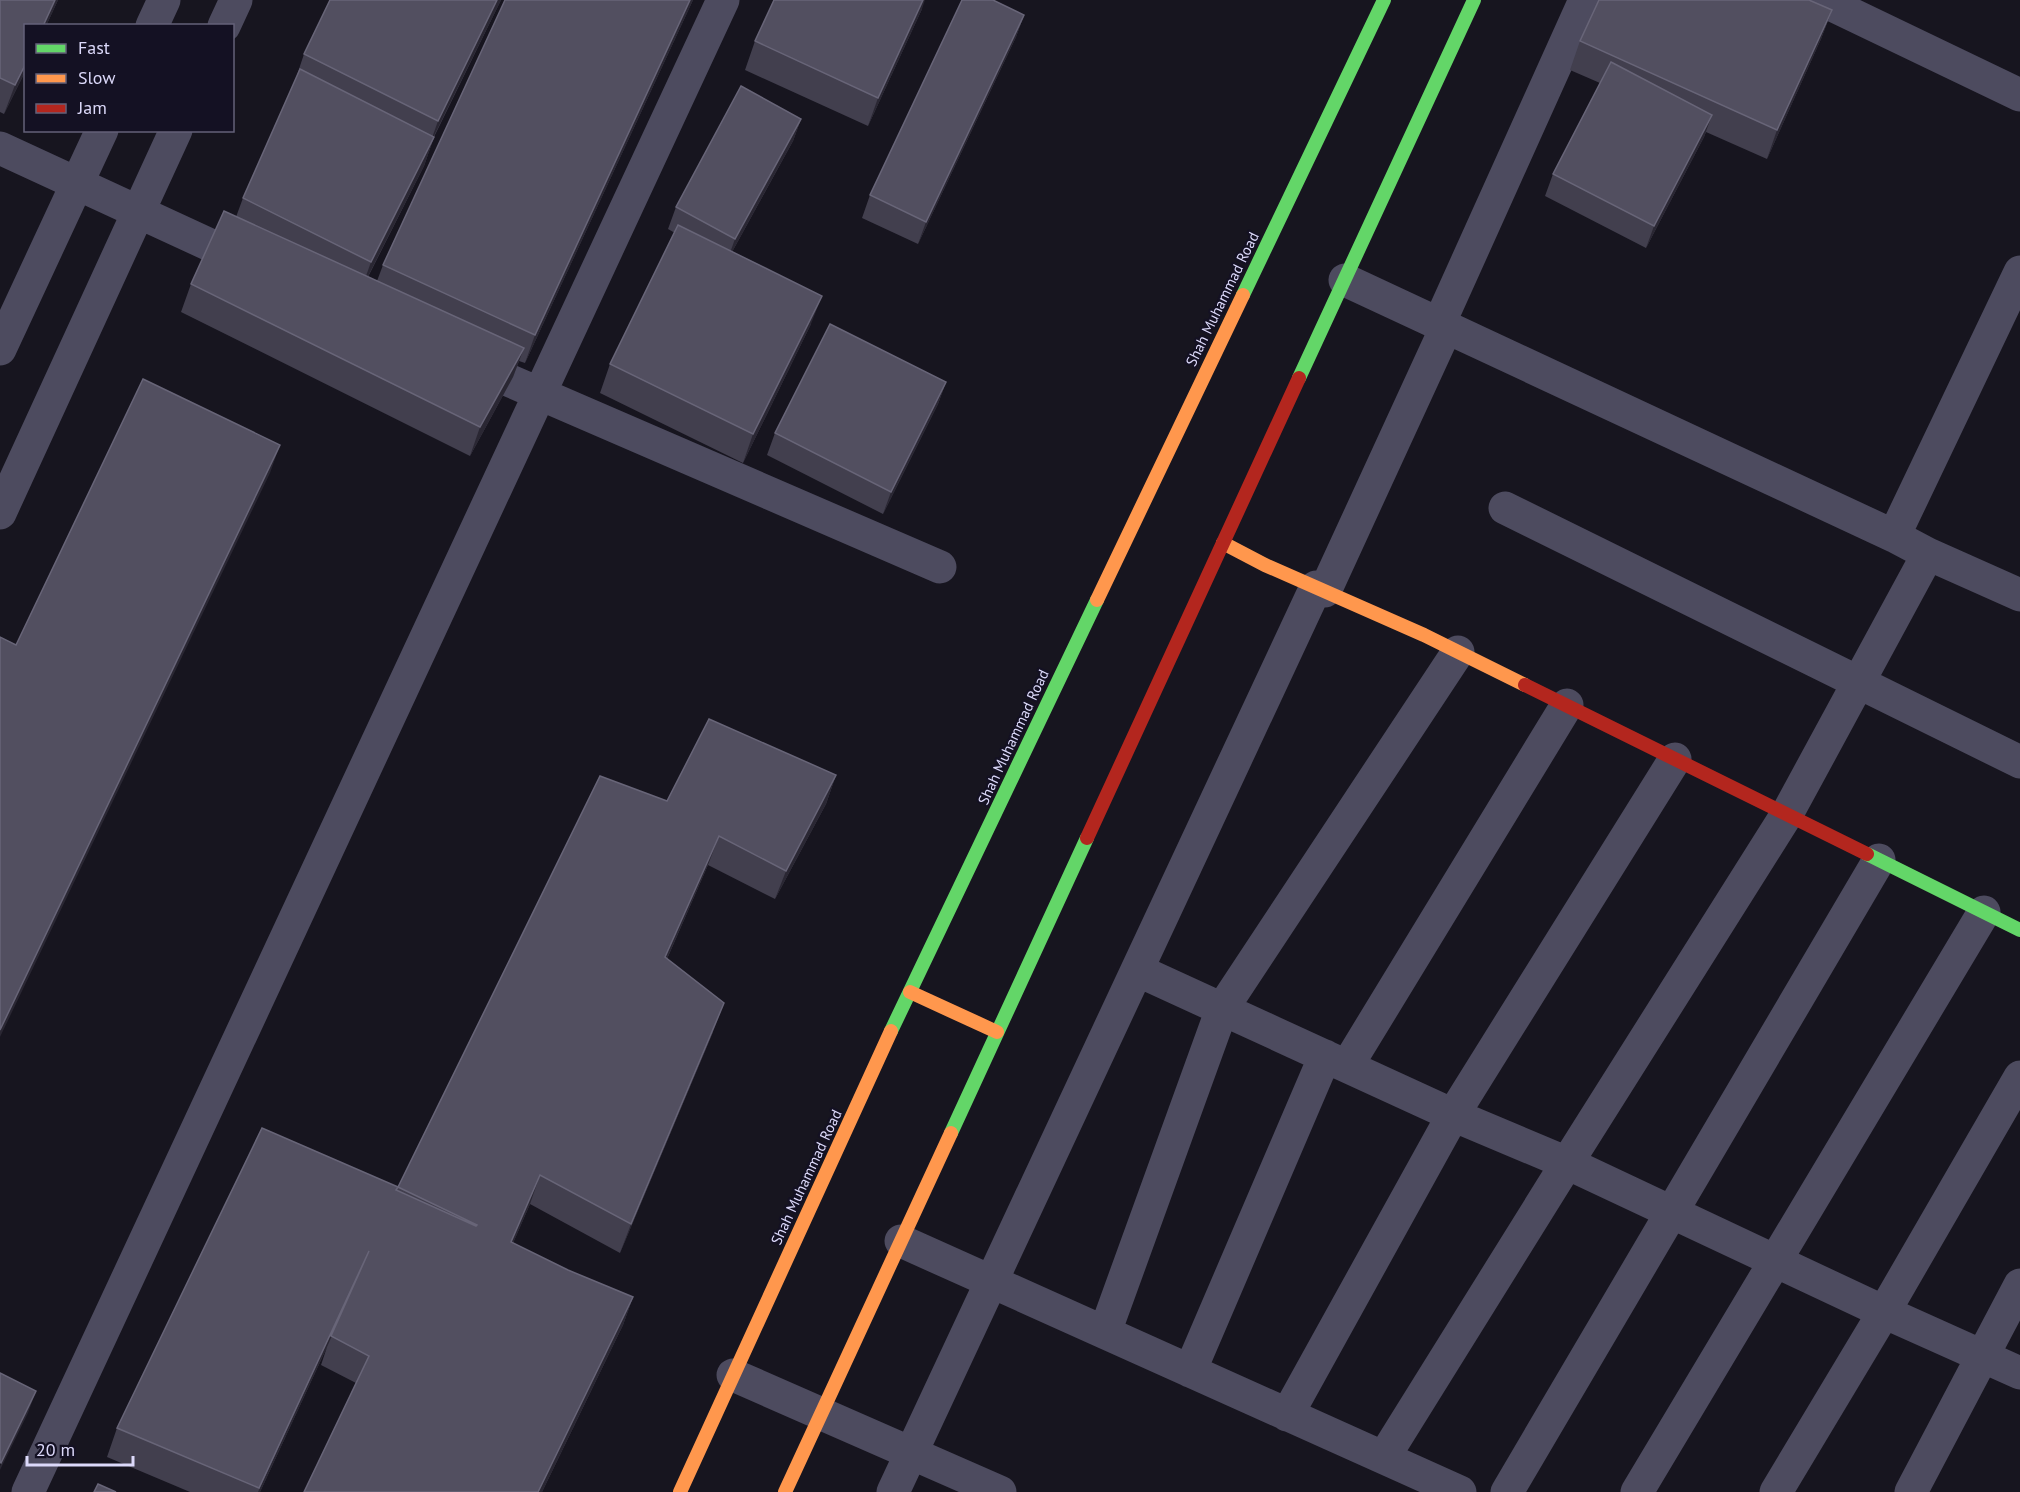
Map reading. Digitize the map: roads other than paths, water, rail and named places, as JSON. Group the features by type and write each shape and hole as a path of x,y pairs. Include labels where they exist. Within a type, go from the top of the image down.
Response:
{"street":[{"path":"153,24 164,0"},
{"path":"225,24 236,0"},
{"path":"28,1492 723,0"},
{"name":"Shah Muhammad Road","path":"680,1492 910,992 1384,0"},
{"path":"785,1492 1474,0"},
{"path":"893,1492 1137,970 1321,589 1443,326 1585,0"},
{"path":"1822,0 2020,95"},
{"path":"0,349 101,132"},
{"path":"0,513 175,132"},
{"path":"0,148 279,277"},
{"path":"1894,536 2020,272"},
{"path":"1345,280 2020,595"},
{"path":"442,351 940,567"},
{"path":"1505,508 2020,762"},
{"path":"1223,543 1265,565 1458,652 2020,930"},
{"path":"1384,1457 1787,814 1928,554"},
{"path":"1105,1332 1222,1009 1458,652"},
{"path":"1190,1371 1336,1061 1567,705"},
{"path":"1287,1414 1453,1115 1675,759"},
{"path":"1507,1492 1879,860"},
{"path":"1637,1492 1984,912"},
{"path":"1137,970 1453,1115 1567,1163 1884,1312 2020,1373"},
{"path":"910,992 997,1032"},
{"path":"1776,1492 1884,1312 2020,1077"},
{"path":"901,1241 1460,1492"},
{"path":"1911,1492 2020,1285"},
{"path":"734,1374 1000,1492"}]}
